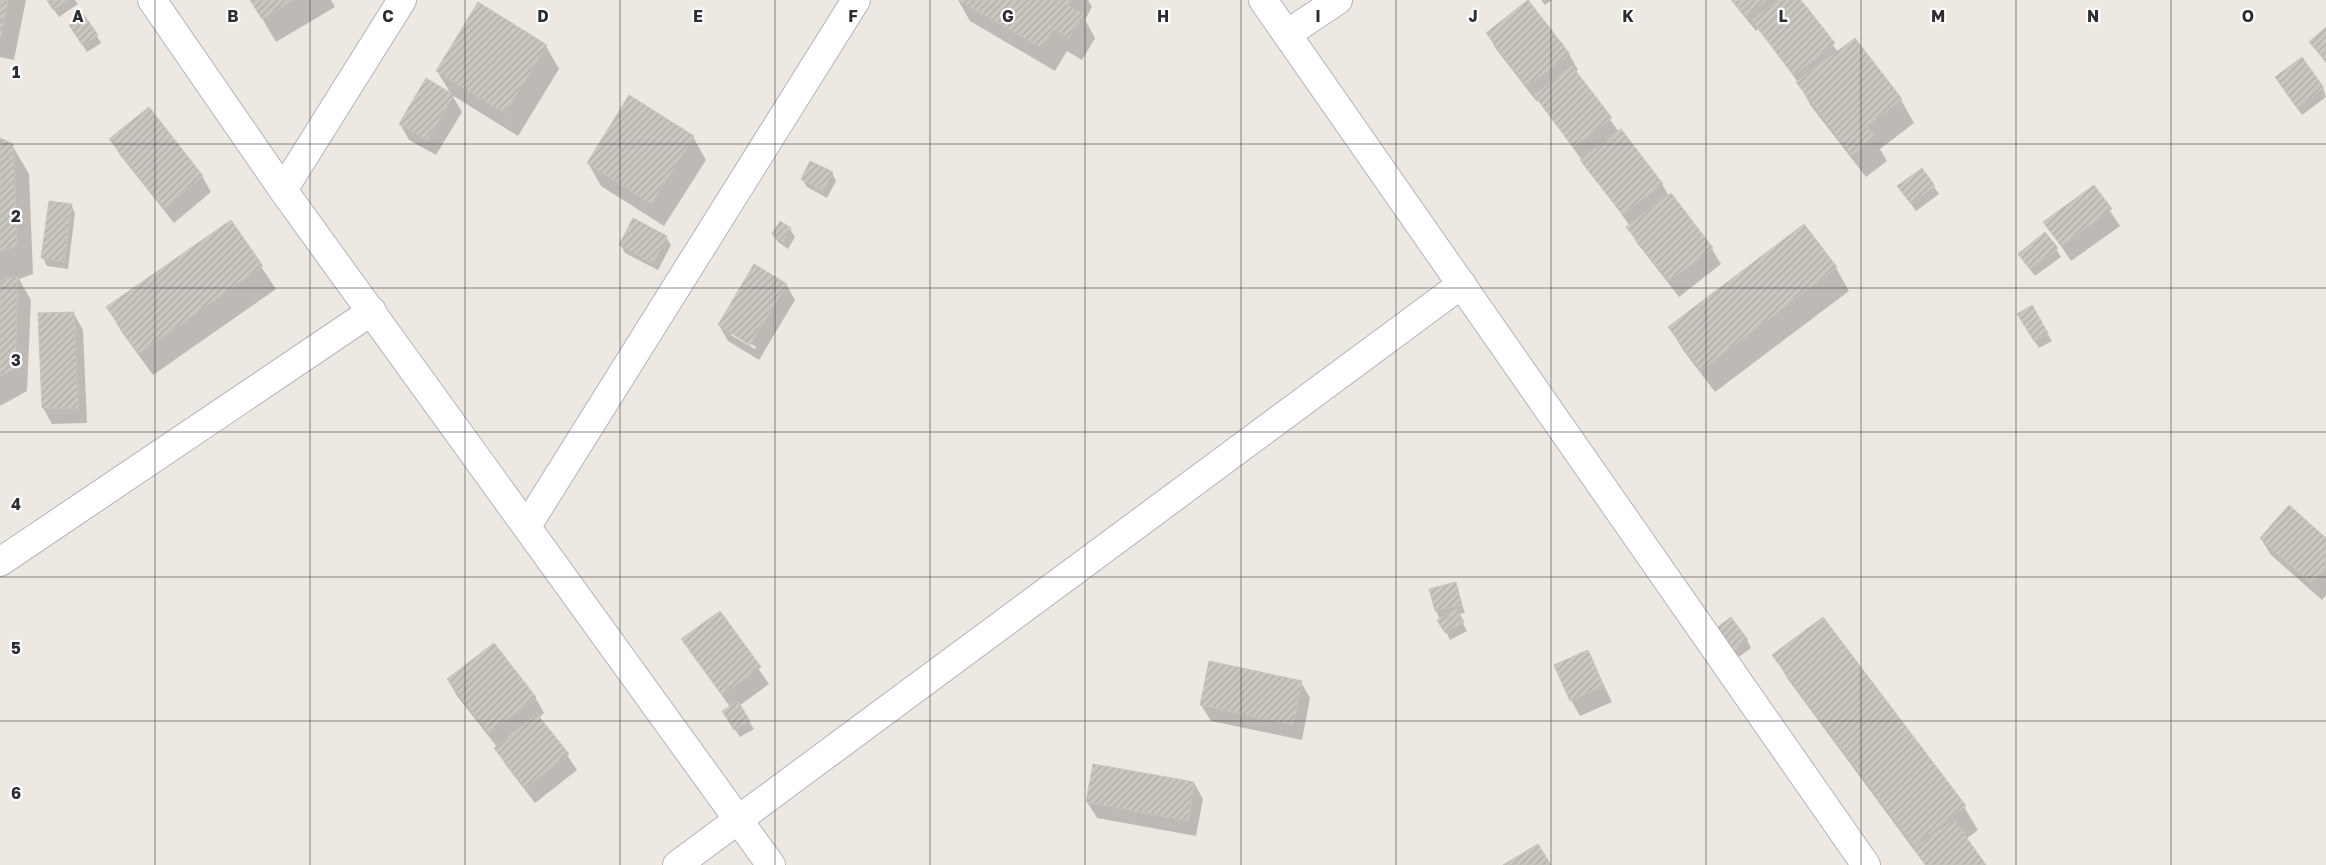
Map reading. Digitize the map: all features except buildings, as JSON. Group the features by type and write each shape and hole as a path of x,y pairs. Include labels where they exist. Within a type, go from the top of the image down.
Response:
{"street":[{"path":"152,0 283,190 771,865"},
{"path":"283,190 402,0"},
{"path":"527,526 856,0"},
{"path":"1263,0 1866,865"},
{"path":"1287,34 1338,0"},
{"path":"677,865 1462,284"},
{"path":"0,562 372,311"}]}
